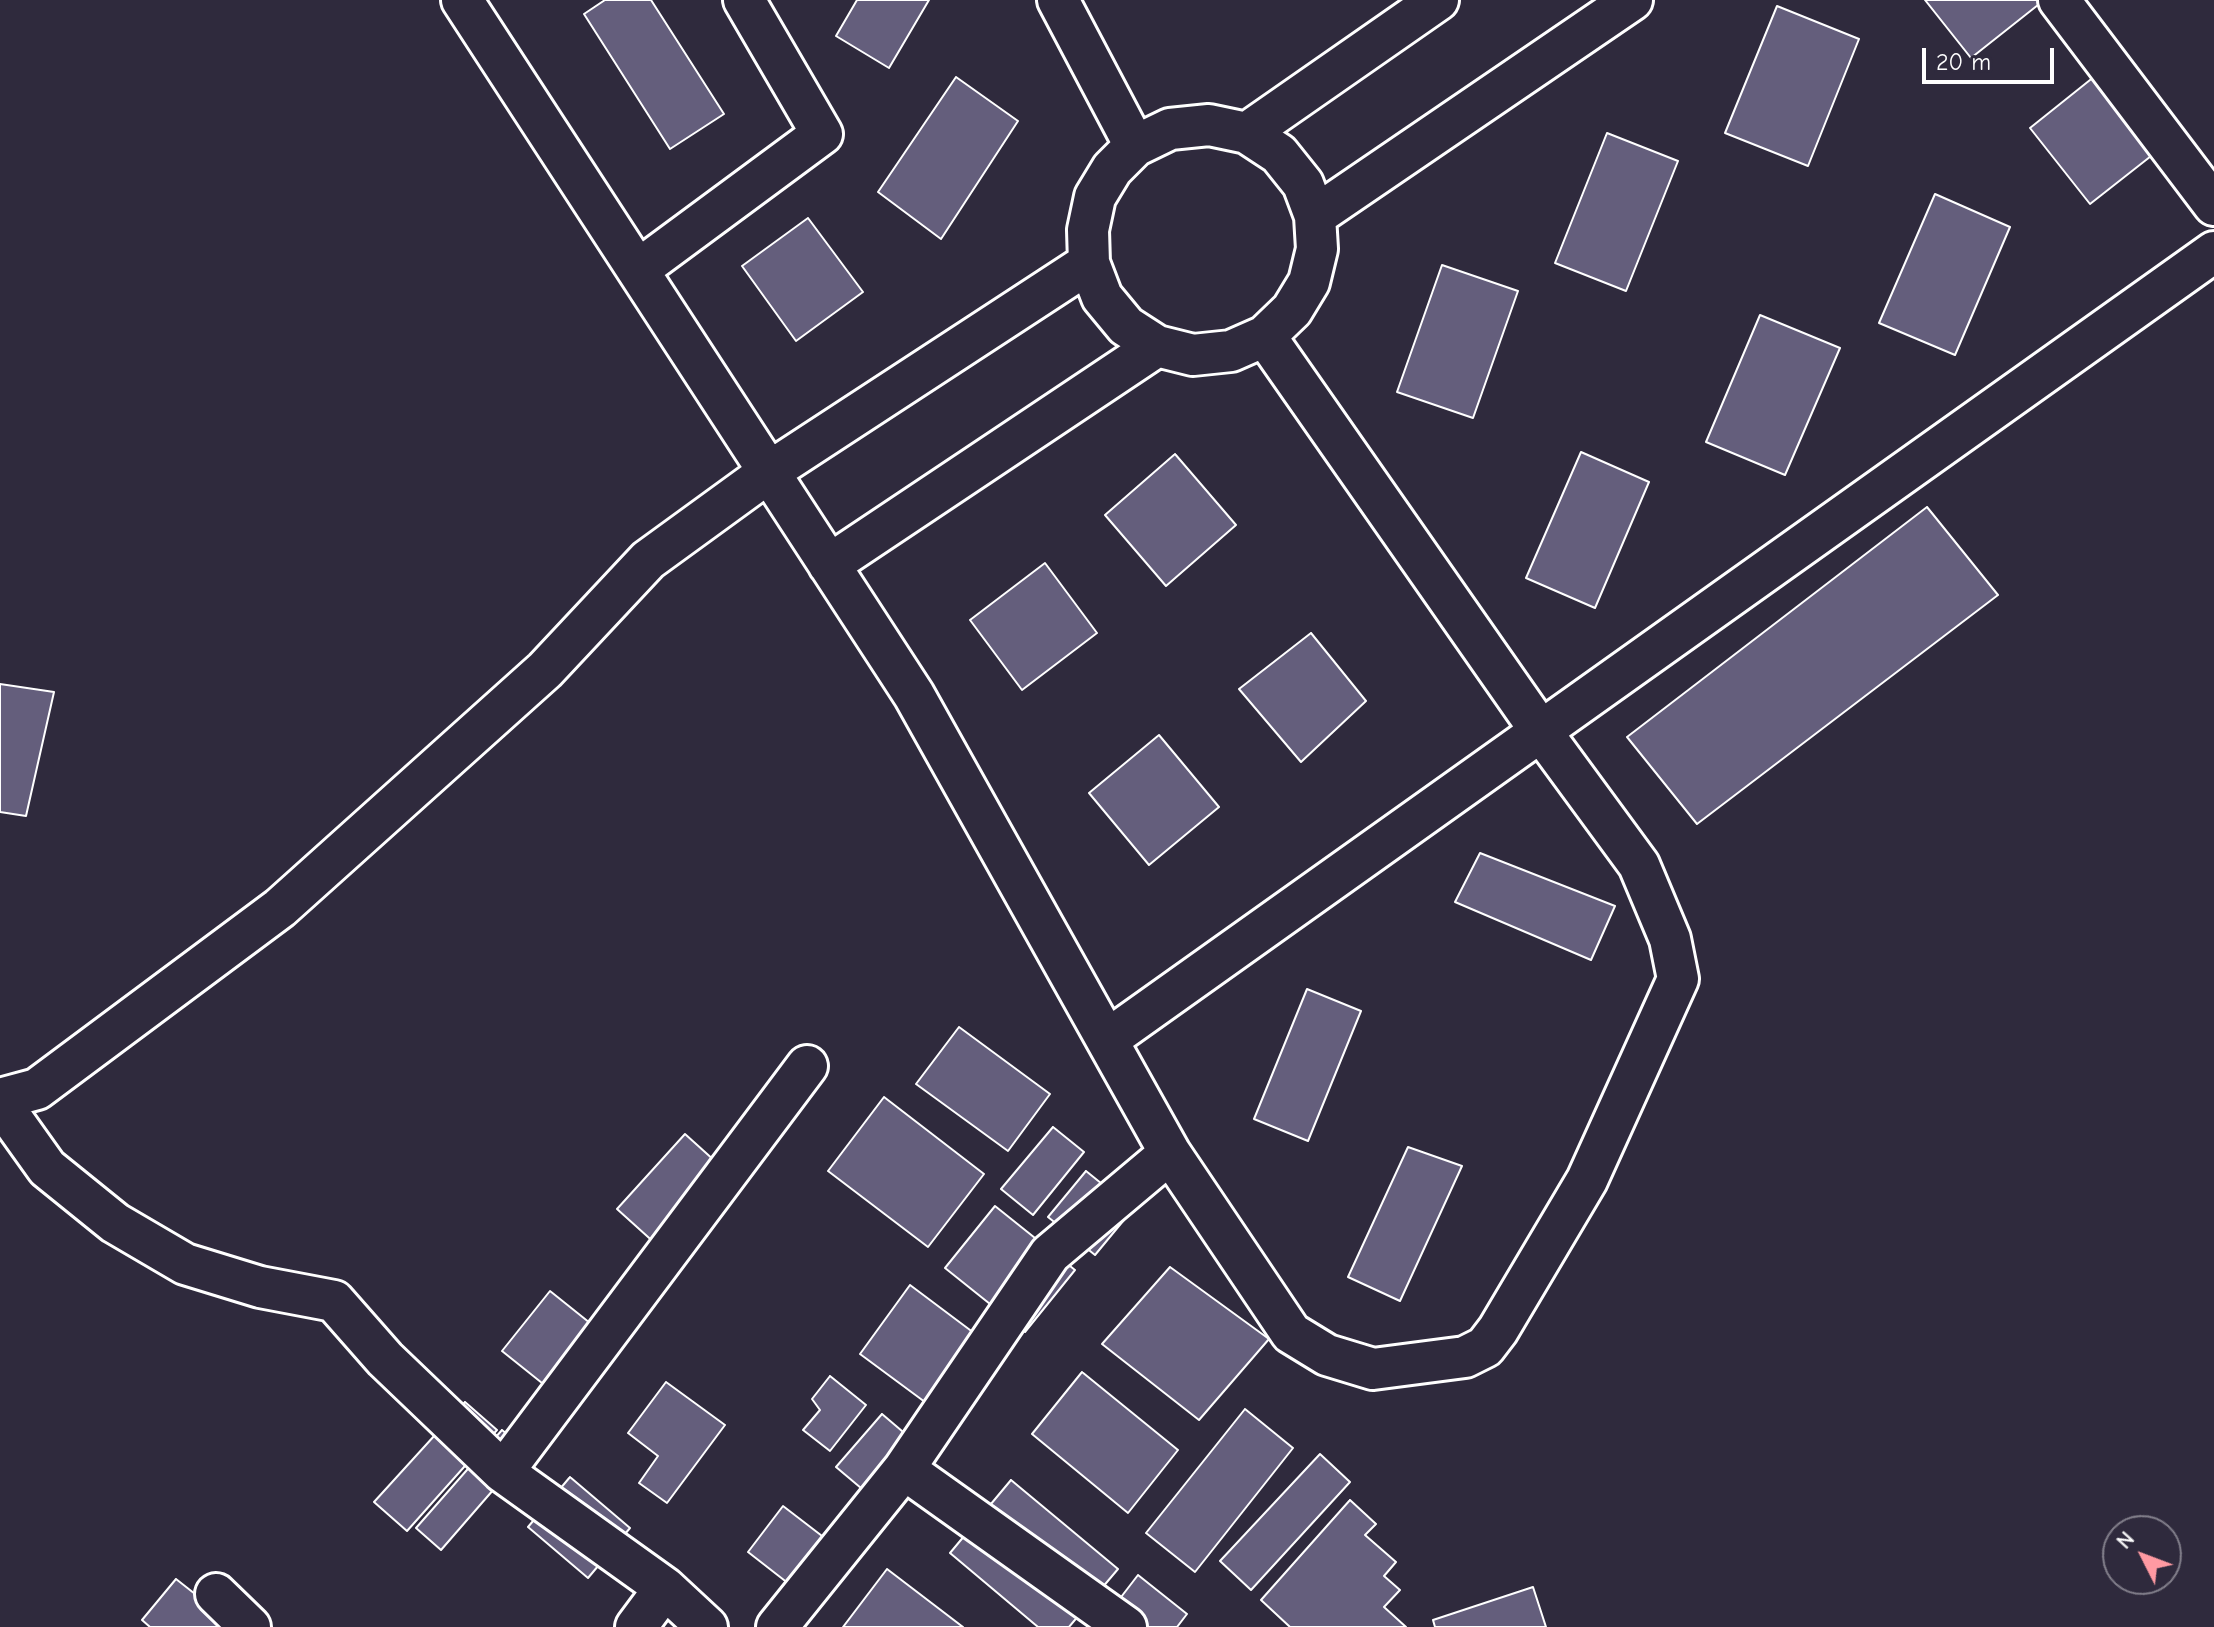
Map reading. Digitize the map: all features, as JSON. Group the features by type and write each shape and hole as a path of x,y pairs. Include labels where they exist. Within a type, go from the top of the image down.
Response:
{"street":[{"path":"462,0 914,695 1170,1153 1291,1333 1327,1355 1373,1369 1465,1357 1485,1347 1498,1330 1587,1180 1678,979 1670,939 1639,865 1540,730 1265,336"},
{"path":"638,270 822,134 744,0"},
{"path":"1058,0 1135,146"},
{"path":"1247,133 1438,0"},
{"path":"1315,216 1632,0"},
{"path":"2059,0 2214,205"},
{"path":"1209,125 1247,133 1279,154 1303,184 1315,216 1317,249 1309,282 1292,310 1265,336 1231,351 1193,355 1157,346 1126,326 1102,297 1089,263 1088,230 1095,197 1112,169 1135,146 1170,129 1209,125"},
{"path":"1107,1040 2214,252"},
{"path":"707,1627 665,1588 503,1472 385,1359 334,1301 260,1287 185,1264 115,1223 47,1168 0,1100 37,1089 280,908 545,670 648,560 769,472 1089,263"},
{"path":"829,565 1157,346"},
{"path":"503,1472 807,1066"},
{"path":"777,1627 904,1469 1050,1254 1170,1153"},
{"path":"904,1469 1126,1627"},
{"path":"636,1627 665,1588"},
{"path":"216,1594 250,1627"}],"building":[{"path":"605,0 651,0 724,114 670,149 584,14"},
{"path":"857,0 929,0 889,68 836,36"},
{"path":"1925,0 2042,0 2043,1 1971,58"},
{"path":"1777,6 1859,39 1808,166 1725,133"},
{"path":"2100,72 2160,149 2090,204 2030,128"},
{"path":"956,77 1018,121 941,239 878,192"},
{"path":"1607,133 1678,161 1626,291 1555,263"},
{"path":"1935,194 2010,227 1955,355 1879,323"},
{"path":"808,218 863,292 796,341 742,266"},
{"path":"1442,265 1518,291 1473,418 1397,392"},
{"path":"1760,315 1840,348 1785,475 1706,442"},
{"path":"1581,452 1649,482 1595,608 1526,578"},
{"path":"1175,454 1236,525 1166,586 1105,515"},
{"path":"1927,507 1998,595 1697,824 1627,737"},
{"path":"1045,563 1097,633 1022,690 970,620"},
{"path":"1311,633 1366,701 1301,762 1239,689"},
{"path":"0,684 54,692 26,816 0,812"},
{"path":"1159,735 1219,807 1149,865 1089,793"},
{"path":"1480,853 1615,906 1591,960 1455,902"},
{"path":"1307,989 1361,1011 1308,1141 1254,1119"},
{"path":"959,1027 1050,1094 1008,1151 916,1084"},
{"path":"884,1097 984,1174 928,1247 828,1171"},
{"path":"1053,1127 1084,1152 1033,1215 1001,1189"},
{"path":"685,1134 726,1171 658,1246 617,1209"},
{"path":"1408,1147 1462,1166 1400,1301 1348,1277"},
{"path":"1086,1171 1133,1209 1095,1255 1048,1217"},
{"path":"995,1206 1075,1270 1025,1332 945,1268"},
{"path":"1170,1267 1269,1339 1199,1420 1102,1344"},
{"path":"910,1285 1006,1357 956,1425 860,1354"},
{"path":"550,1291 610,1339 562,1399 502,1351"},
{"path":"1082,1372 1178,1450 1128,1513 1032,1434"},
{"path":"830,1376 866,1405 830,1451 803,1430 820,1410 812,1399"},
{"path":"666,1382 725,1425 667,1503 639,1483 658,1456 628,1433"},
{"path":"465,1402 497,1430 407,1531 374,1502"},
{"path":"1245,1409 1293,1448 1195,1572 1146,1533"},
{"path":"882,1414 936,1460 893,1515 836,1467"},
{"path":"502,1430 527,1451 441,1550 416,1528"},
{"path":"1320,1454 1350,1482 1251,1590 1220,1561"},
{"path":"570,1477 630,1528 588,1578 528,1527"},
{"path":"1011,1480 1118,1569 1069,1627 1038,1627 950,1553"},
{"path":"1350,1500 1376,1524 1365,1535 1396,1562 1384,1576 1400,1590 1384,1607 1406,1627 1290,1627 1261,1600"},
{"path":"783,1506 852,1559 816,1605 748,1552"},
{"path":"887,1569 963,1627 843,1627"},
{"path":"1138,1575 1187,1614 1177,1627 1098,1627"},
{"path":"176,1579 237,1627 150,1627 142,1620"},
{"path":"1533,1587 1546,1627 1435,1627 1433,1620"}]}
